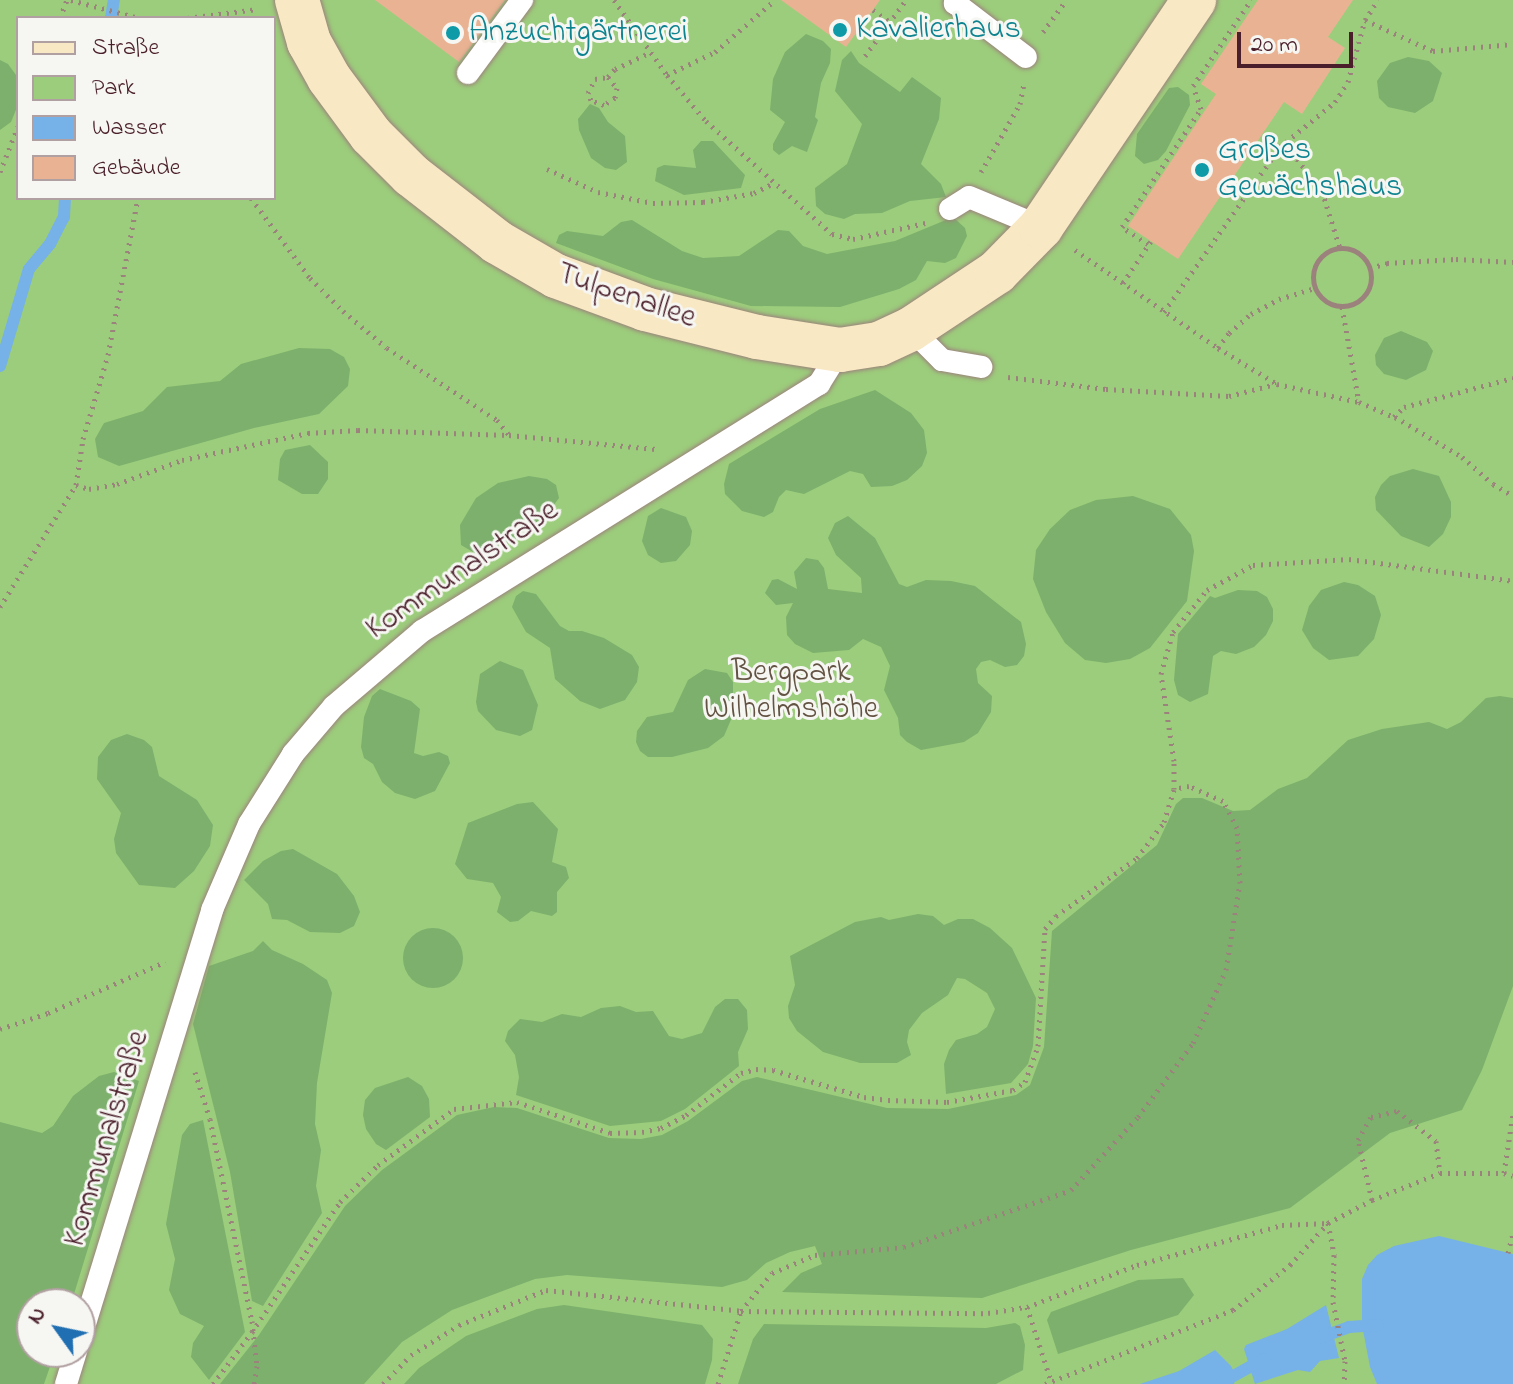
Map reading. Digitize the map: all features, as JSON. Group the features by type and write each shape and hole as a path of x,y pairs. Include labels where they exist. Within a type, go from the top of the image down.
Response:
{"main road":[{"name":"Tulpenallee","path":"297,2 309,42 329,78 371,135 411,175 497,242 556,276 645,309 744,334 840,350 879,344 911,329 997,272 1041,227 1194,0"}],"lane":[{"path":"468,73 522,0"},
{"path":"955,1 1026,57"},
{"path":"959,203 1041,227"},
{"path":"911,329 942,360 981,367"},
{"name":"Kommunalstraße","path":"96,1288 192,969 249,824 293,754 334,706 422,631 819,384 840,350"}],"path":[{"path":"69,0 131,16"},
{"path":"614,0 667,75 706,121 772,184 790,194 832,234 853,239 920,225 959,203 1020,104 1026,57"},
{"path":"667,75 715,52 775,0"},
{"path":"865,56 906,0"},
{"path":"1045,28 1066,0"},
{"path":"1123,283 1150,243 1122,227 1201,109 1193,86 1251,0"},
{"path":"1164,312 1280,147 1335,102 1348,82 1365,20 1378,0"},
{"path":"201,16 297,2"},
{"path":"873,10 890,22"},
{"path":"1365,20 1433,51 1513,44"},
{"path":"608,77 617,88 615,98 604,105 591,100 590,86 595,79 608,77 624,64 651,52"},
{"path":"0,172 16,131"},
{"path":"1280,147 1297,159 1322,191 1340,248"},
{"path":"547,169 598,192 653,203 703,202 754,193 772,184"},
{"path":"0,607 76,485 83,439 108,355 138,200"},
{"path":"252,200 310,278 343,311 399,357 497,420 508,429 509,435"},
{"path":"1041,227 1218,348 1277,384 1359,402 1394,417 1462,457 1493,484 1513,496"},
{"path":"1340,248 1361,255 1370,268 1370,286 1360,301 1342,307 1330,305 1314,288 1315,264 1323,255 1340,248"},
{"path":"1370,268 1387,263 1456,259 1513,262"},
{"path":"1218,348 1229,333 1251,314 1279,299 1314,288"},
{"path":"1342,307 1359,402"},
{"path":"981,367 1001,376 1106,389 1229,396 1277,384"},
{"path":"1394,417 1404,407 1513,378"},
{"path":"76,485 89,489 117,484 182,460 308,433 358,430 509,435 663,450 678,469"},
{"path":"213,1384 340,1202 378,1165 454,1109 517,1102 610,1133 642,1132 661,1128 686,1115 741,1073 756,1069 773,1070 864,1097 888,1100 947,1102 1013,1090 1025,1082 1038,1046 1045,929 1056,916 1145,850 1164,822 1174,789 1174,761 1161,674 1173,632 1191,607 1219,581 1253,565 1349,559 1513,581"},
{"path":"718,1384 741,1311 772,1273 815,1255 904,1247 1071,1190 1138,1117 1193,1043 1226,970 1240,883 1237,828 1223,801 1189,786 1174,789"},
{"path":"0,1029 48,1013 159,961 192,969"},
{"path":"171,1040 186,1045 210,1119 252,1332 257,1366 254,1384"},
{"path":"1372,1200 1358,1140 1371,1117 1397,1111 1436,1141 1440,1173"},
{"path":"1504,1173 1513,1114"},
{"path":"1027,1307 1048,1382 1233,1310 1290,1265 1328,1223 1372,1200 1440,1173 1504,1173 1513,1176"},
{"path":"383,1384 411,1355 459,1325 546,1290 741,1311 988,1313 1027,1307 1137,1265 1282,1225 1328,1223"},
{"path":"1328,1223 1334,1255 1333,1302 1345,1361 1344,1384"},
{"path":"1508,1253 1513,1233"}],"green space":[{"name":"Bergpark Wilhelmshöhe","path":"0,0 1513,0 1513,1384 0,1384"},
{"path":"806,34 823,41 831,49 830,63 821,83 815,117 818,120 807,152 792,146 779,155 773,150 773,144 785,122 770,110 773,79 785,52"},
{"path":"851,51 859,63 900,92 912,77 941,98 939,119 921,164 941,184 946,197 910,201 882,213 855,214 844,219 825,214 816,206 815,188 847,164 862,124 835,91 842,60"},
{"path":"1408,57 1429,61 1442,73 1433,101 1415,113 1388,107 1379,98 1377,81 1390,63"},
{"path":"0,60 8,64 16,75 16,110 11,122 0,130"},
{"path":"1178,87 1189,95 1190,105 1166,151 1158,160 1144,164 1135,156 1137,134 1169,88"},
{"path":"590,104 599,108 608,122 625,136 627,162 616,170 605,168 591,158 579,130 578,119"},
{"path":"701,141 713,141 745,175 741,188 684,195 655,181 657,168 664,165 696,168 693,150"},
{"path":"953,217 965,228 967,236 956,258 945,263 927,261 916,280 899,289 840,307 751,306 653,279 556,243 559,235 567,231 603,236 621,222 632,220 682,251 703,258 739,256 778,230 789,231 803,246 827,254 895,241"},
{"path":"1401,331 1427,342 1433,351 1426,370 1406,380 1384,374 1376,365 1375,355 1384,338"},
{"path":"299,348 330,349 344,357 350,369 348,386 319,414 254,428 119,466 98,457 95,439 104,423 143,411 167,387 220,381 241,364"},
{"path":"875,390 911,413 924,430 927,453 922,466 907,480 892,486 871,487 863,474 850,471 804,494 786,490 779,497 773,512 764,517 742,511 725,494 729,464 820,409"},
{"path":"310,445 328,462 328,479 318,494 302,494 278,480 280,459 285,450"},
{"path":"1413,469 1439,476 1451,502 1451,517 1443,534 1429,547 1401,536 1376,510 1375,497 1381,485 1390,476"},
{"path":"529,476 547,479 556,485 559,498 538,526 500,548 478,555 461,545 460,525 476,498 498,483"},
{"path":"1133,496 1170,509 1191,535 1194,551 1187,601 1150,648 1130,659 1106,663 1085,660 1065,643 1046,612 1033,579 1036,550 1050,529 1070,510 1096,500"},
{"path":"661,508 686,517 692,531 690,545 676,561 661,563 648,555 642,541 648,516"},
{"path":"848,516 875,538 899,584 907,587 926,580 975,586 1021,622 1026,644 1024,656 1017,665 1005,667 990,660 981,662 976,669 978,683 992,696 991,712 978,733 964,742 921,750 907,742 900,735 898,718 884,690 890,666 881,647 863,639 849,650 813,653 795,644 787,635 786,617 793,603 776,605 765,593 772,580 778,579 797,589 794,572 806,558 818,560 824,568 828,589 862,593 861,578 836,555 828,538 835,523"},
{"path":"1344,582 1358,585 1375,596 1381,615 1374,639 1358,656 1329,660 1313,648 1302,630 1309,606 1321,590"},
{"path":"1238,590 1257,591 1267,597 1273,609 1273,621 1266,635 1254,647 1236,654 1221,651 1213,656 1208,694 1190,702 1178,695 1174,680 1178,634 1210,596 1215,598"},
{"path":"523,591 536,594 560,626 569,631 582,631 604,638 632,655 639,667 637,682 625,700 600,709 580,701 555,679 550,648 526,632 512,607 516,596"},
{"path":"500,661 523,670 538,705 532,730 520,736 496,730 478,711 476,702 480,674"},
{"path":"705,669 727,673 733,682 733,715 724,736 708,748 672,757 648,757 640,751 636,742 637,731 647,717 673,712 688,680"},
{"path":"380,689 411,701 420,709 414,753 423,756 439,752 448,756 450,763 435,791 415,799 395,793 382,782 373,764 364,758 361,747 364,717 372,696"},
{"path":"1486,698 1513,698 1513,986 1482,1070 1462,1110 1390,1133 1290,1208 1131,1250 982,1298 782,1292 801,1273 822,1264 815,1246 790,1252 766,1263 747,1280 722,1287 567,1275 535,1279 452,1310 402,1342 364,1384 220,1384 259,1335 345,1206 382,1170 457,1115 494,1107 517,1108 609,1138 641,1139 662,1135 688,1121 742,1081 757,1077 887,1108 948,1109 1016,1095 1030,1085 1044,1047 1052,931 1157,845 1176,804 1183,798 1202,798 1233,811 1250,810 1278,789 1307,778 1348,740 1382,729 1429,722 1447,729 1461,722"},
{"path":"127,734 144,740 152,747 159,776 197,800 213,825 210,846 194,871 175,888 139,885 116,853 114,839 121,813 97,779 98,757 111,740"},
{"path":"533,802 558,829 552,862 566,867 569,878 557,892 557,912 552,916 531,911 518,921 510,922 497,912 501,897 493,883 467,879 455,864 468,823 517,804"},
{"path":"293,849 337,874 354,896 360,912 354,926 340,933 310,932 287,920 272,919 268,904 244,880 263,861 281,851"},
{"path":"918,914 933,916 944,925 958,919 973,919 990,928 1012,948 1036,998 1033,1046 1028,1064 1011,1083 946,1094 944,1064 949,1050 956,1040 977,1034 987,1027 995,1009 987,993 965,979 957,978 948,995 922,1013 909,1030 907,1042 911,1055 897,1063 860,1063 823,1052 797,1031 789,1018 788,1006 795,985 790,956 855,922"},
{"path":"433,928 445,930 454,937 461,946 461,970 454,979 445,986 433,988 421,986 412,979 405,970 403,958 405,946 412,937 421,930"},
{"path":"263,941 272,950 303,964 327,980 332,993 317,1083 315,1124 321,1150 316,1186 322,1213 263,1306 252,1301 230,1172 193,1024 209,966 253,951"},
{"path":"725,999 738,999 747,1010 748,1029 738,1052 739,1066 685,1109 661,1121 610,1126 516,1095 519,1077 515,1055 505,1041 508,1031 520,1019 542,1022 562,1014 581,1017 601,1008 620,1006 636,1012 653,1011 669,1036 682,1039 702,1033 715,1007"},
{"path":"114,1072 139,1081 76,1288 16,1288 16,1368 50,1368 44,1384 0,1384 0,1122 42,1133 53,1126 73,1096 99,1076"},
{"path":"408,1077 422,1086 429,1099 430,1117 386,1150 376,1144 366,1129 363,1115 365,1100 375,1088"},
{"path":"203,1120 245,1332 209,1380 191,1357 193,1343 204,1326 180,1314 169,1290 175,1259 166,1224 182,1135 190,1124"},
{"path":"1183,1278 1194,1295 1178,1315 1058,1354 1047,1320 1051,1312 1138,1280"},
{"path":"564,1305 702,1325 713,1339 712,1360 705,1384 404,1384 419,1368 466,1336 537,1309"},
{"path":"1015,1323 1020,1326 1025,1345 1023,1370 996,1384 738,1384 753,1339 764,1324 986,1328"}],"water":[{"path":"1439,1236 1513,1254 1513,1384 1377,1384 1370,1367 1362,1325 1362,1279 1377,1255 1394,1246"},
{"path":"1326,1305 1339,1358 1320,1361 1310,1372 1298,1370 1255,1384 1244,1349 1246,1345 1287,1329"},
{"path":"1215,1350 1231,1366 1236,1376 1234,1384 1140,1384 1179,1371"}],"building":[{"name":"Anzuchtgärtnerei","path":"375,0 505,0 459,62"},
{"name":"Kavalierhaus","path":"781,0 880,0 846,47"},
{"name":"Großes Gewächshaus","path":"1258,0 1353,0 1328,37 1345,48 1302,114 1284,102 1178,259 1128,226 1216,94 1201,84"}],"waterway":[{"path":"111,16 114,0"},
{"path":"0,366 29,269 50,244 64,217 65,200"},
{"path":"1319,1338 1349,1327 1378,1325"},
{"path":"1219,1384 1264,1359"}],"place":[{"name":"Kavalierhaus","path":"840,30"},
{"name":"Anzuchtgärtnerei","path":"453,33"},
{"name":"Großes Gewächshaus","path":"1202,170"}]}
